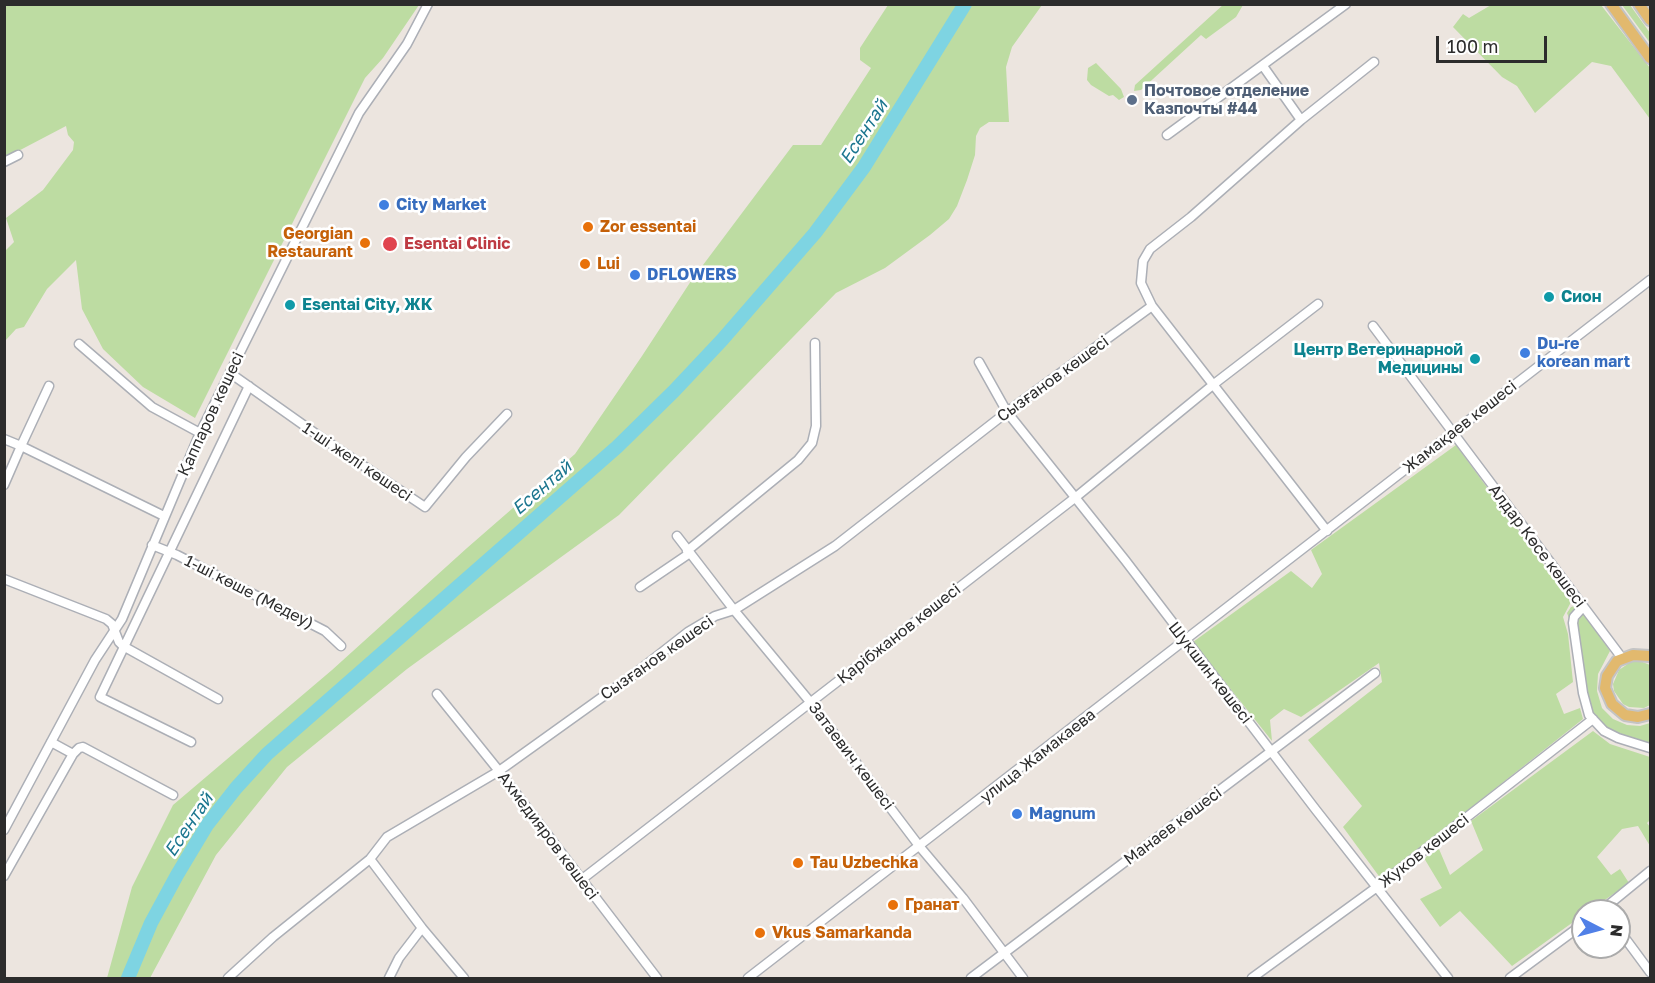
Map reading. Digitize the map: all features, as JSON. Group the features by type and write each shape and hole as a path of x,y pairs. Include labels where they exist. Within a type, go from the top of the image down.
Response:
{"main road":[{"path":"1611,4 1650,58"},
{"path":"1641,7 1650,20"},
{"path":"1650,656 1633,655 1622,658 1612,665 1606,676 1605,688 1608,699 1624,715 1638,717 1650,714"}],"street":[{"name":"Қаппаров көшесі","path":"4,830 95,660 122,619 200,433 359,113 407,44 428,4"},
{"path":"1167,135 1346,4"},
{"path":"1326,531 1152,306 1141,283 1143,261 1150,249 1191,217 1301,120 1374,62"},
{"path":"1263,66 1301,120"},
{"path":"4,162 18,155"},
{"name":"Жамақаев көшесі","path":"1326,531 1650,280"},
{"name":"Қарібжанов көшесі","path":"581,880 1076,497 1214,384 1318,304"},
{"name":"Сызғанов көшесі","path":"233,976 273,937 370,859 387,837 499,771 633,675 688,632 715,616 734,610 835,546 1007,412 1152,306"},
{"name":"Алдар Көсе көшесі","path":"1373,326 1622,658"},
{"path":"79,344 152,407 200,433"},
{"path":"640,586 688,552 798,460 812,444 816,426 815,344"},
{"name":"Шукшин көшесі","path":"979,362 1007,412 1076,497 1448,978"},
{"path":"230,374 249,386"},
{"path":"4,485 49,386"},
{"name":"Қаппаров көшесі","path":"191,742 100,697 249,386"},
{"name":"1-ші желі көшесі","path":"249,386 299,423 425,507 466,457 507,414"},
{"path":"4,439 164,516"},
{"name":"улица Жамакаева","path":"748,978 1326,531"},
{"name":"Затаевич көшесі","path":"677,536 734,610 811,703 1023,978"},
{"name":"1-ші көше (Медеу)","path":"152,545 325,631 341,646"},
{"path":"4,579 106,619 115,629 119,642 123,646 218,699"},
{"path":"1582,607 1574,617 1574,631 1586,707 1604,731 1650,748"},
{"name":"Манаев көшесі","path":"971,978 1375,673"},
{"name":"Ахмедияров көшесі","path":"437,694 499,771 657,978"},
{"name":"Жуков көшесі","path":"1252,978 1377,887 1593,719"},
{"path":"51,742 73,754"},
{"path":"4,876 73,754 79,748 83,747 173,795"},
{"path":"370,859 422,928 464,978"},
{"path":"1616,899 1650,871"},
{"path":"389,978 399,958 422,928"},
{"path":"1510,978 1571,933"},
{"path":"1631,946 1650,972"}],"green space":[{"path":"1224,4 1243,5 1236,17 1206,39 1201,35 1141,90 1134,91 1135,85"},
{"path":"4,5 419,5 383,58 365,78 195,418 143,387 103,349 82,309 76,260 47,289 24,327 16,329 5,341 5,251 14,242 6,218 43,190 73,150 74,142 68,135 66,126 5,158"},
{"path":"888,5 1042,5 1012,47 1006,67 1009,122 989,122 980,128 976,136 975,155 967,180 957,206 949,219 885,268 836,293 619,515 407,669 287,767 216,855 150,978 107,978 132,887 173,805 332,670 575,454 691,281 793,145 821,145 871,68 860,60 860,48"},
{"path":"1491,5 1601,5 1650,68 1650,119 1611,66 1592,62 1535,113 1517,86 1502,77 1453,27 1463,14 1469,18"},
{"path":"1622,5 1630,5 1650,33 1650,43"},
{"path":"1096,63 1121,89 1124,97 1119,100 1091,85 1087,80 1088,68"},
{"path":"1456,445 1571,602 1563,617 1568,634 1573,682 1556,694 1564,714 1580,708 1583,719 1381,879 1343,827 1362,806 1308,740 1382,682 1379,663 1301,717 1284,709 1270,720 1272,741 1193,642 1291,571 1312,588 1322,574 1311,550"},
{"path":"1578,605 1610,651 1598,674 1597,691 1602,708 1613,719 1627,725 1640,726 1650,723 1650,744 1626,737 1602,726 1590,709 1574,631 1567,613 1571,607"},
{"path":"1632,661 1650,665 1650,705 1644,708 1629,707 1623,704 1614,691 1613,684 1619,670"},
{"path":"1593,731 1610,744 1650,757 1650,820 1647,823 1650,827 1650,846 1638,826 1622,829 1597,857 1611,875 1620,869 1629,883 1606,899 1571,899 1571,924 1512,966 1460,911 1440,927 1420,899 1442,888 1424,858 1439,849 1450,875 1483,850 1471,821"}],"waterway":[{"name":"Есентай","path":"128,978 151,923 177,875 207,825 236,788 267,754 617,447 722,340 815,233 864,167 965,4"}],"place":[{"name":"Почтовое отделение Казпочты #44","path":"1132,100"},
{"name":"City Market","path":"384,205"},
{"name":"Zor essentai","path":"588,227"},
{"name":"Georgian Restaurant","path":"365,243"},
{"name":"Esentai Clinic","path":"390,244"},
{"name":"Lui","path":"585,264"},
{"name":"DFLOWERS","path":"635,275"},
{"name":"Сион","path":"1549,297"},
{"name":"Esentai City, ЖК","path":"290,305"},
{"name":"Du-re korean mart","path":"1525,353"},
{"name":"Центр Ветеринарной Медицины","path":"1475,359"},
{"name":"Magnum","path":"1017,814"},
{"name":"Tau Uzbechka","path":"798,863"},
{"name":"Гранат","path":"893,905"},
{"name":"Vkus Samarkanda","path":"760,933"}]}
